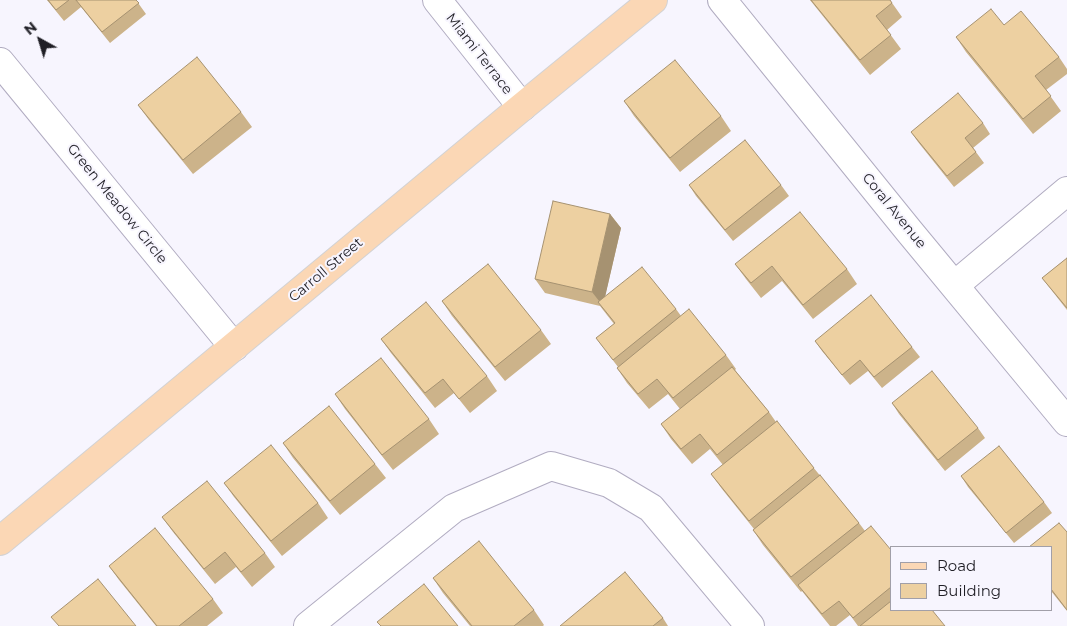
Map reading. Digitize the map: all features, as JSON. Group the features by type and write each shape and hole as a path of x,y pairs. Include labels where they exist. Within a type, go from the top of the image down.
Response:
{"main road":[{"name":"Carroll Street","path":"0,541 653,0"}],"street":[{"name":"Miami Terrace","path":"437,0 522,107"},
{"name":"Coral Avenue","path":"722,0 1067,422"},
{"name":"Green Meadow Circle","path":"0,62 234,347"},
{"path":"954,285 1067,191"},
{"path":"308,626 454,508 551,466 609,483 651,508 750,626"}],"building":[{"path":"48,0 69,0 56,10"},
{"path":"76,0 136,0 139,3 102,32"},
{"path":"811,0 890,0 892,3 876,16 891,35 860,60"},
{"path":"991,9 1004,25 1021,11 1059,57 1035,76 1051,96 1023,119 956,37"},
{"path":"197,57 241,112 183,160 138,105"},
{"path":"675,60 721,116 670,158 624,101"},
{"path":"958,93 983,123 965,138 976,152 947,176 911,132"},
{"path":"745,140 781,185 725,230 689,185"},
{"path":"553,201 610,214 592,292 535,279"},
{"path":"800,212 847,269 803,305 772,266 751,283 735,264"},
{"path":"1067,258 1067,308 1042,278"},
{"path":"488,264 541,330 495,367 442,301"},
{"path":"642,267 676,309 613,360 596,338 615,323 598,302"},
{"path":"871,295 912,347 874,377 860,360 842,375 815,341"},
{"path":"426,302 487,376 459,399 443,379 425,393 381,339"},
{"path":"689,309 726,355 673,398 657,379 638,394 617,368"},
{"path":"381,358 429,419 382,455 335,394"},
{"path":"732,367 769,412 717,455 700,434 681,449 661,424"},
{"path":"932,371 978,428 938,460 892,403"},
{"path":"329,406 375,464 330,501 283,443"},
{"path":"777,421 814,468 749,521 711,474"},
{"path":"271,445 318,503 271,541 224,483"},
{"path":"999,446 1044,502 1006,533 961,476"},
{"path":"820,475 859,523 791,577 753,530"},
{"path":"207,481 265,553 241,572 225,552 204,569 162,517"},
{"path":"1059,523 1067,532 1067,610 1052,590 1052,546 1030,546"},
{"path":"871,526 890,549 890,588 853,618 839,601 822,614 798,585"},
{"path":"155,528 213,599 179,626 157,626 109,566"},
{"path":"479,541 534,610 514,626 472,626 433,578"},
{"path":"625,572 663,618 653,626 560,626"},
{"path":"98,579 136,626 59,626 51,617"},
{"path":"424,584 458,626 381,626 377,622"},
{"path":"890,602 890,611 933,611 945,626 860,626"}]}
